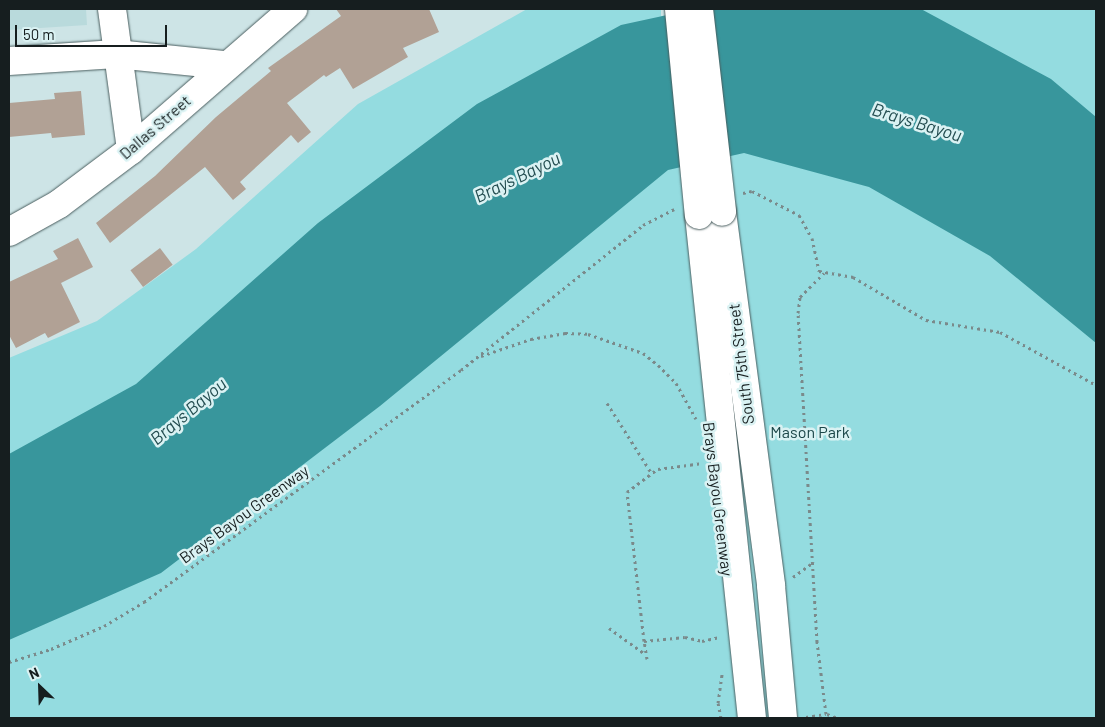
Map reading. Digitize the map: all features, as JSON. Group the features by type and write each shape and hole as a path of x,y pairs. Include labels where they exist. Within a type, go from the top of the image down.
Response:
{"main road":[{"path":"112,9 116,54 131,150"},
{"name":"Dallas Street","path":"9,232 59,204 131,150 225,65 293,9"},
{"name":"South 75th Street","path":"679,9 709,206 772,586 783,718"},
{"name":"South 75th Street","path":"699,9 709,206 752,718"},
{"path":"9,61 116,54 225,65"}],"path":[{"name":"Brays Bayou Greenway","path":"9,662 77,638 144,602 478,357 643,225 709,206 752,191 799,215 812,238 816,265 824,272"},
{"path":"826,714 817,642 798,313 800,296 824,272 853,277 926,320 1000,332 1096,385"},
{"name":"Brays Bayou Greenway","path":"478,357 531,339 565,333 588,334 617,342 643,353 676,383 697,426"},
{"path":"608,403 652,474"},
{"name":"Brays Bayou Greenway","path":"702,456 704,469"},
{"path":"609,628 647,657 627,492 664,468 703,463"},
{"path":"720,628 721,645"},
{"path":"644,641 685,637 702,641 721,637"},
{"path":"721,718 718,703 722,669"},
{"path":"802,718 826,714 838,718"}],"shaded area":[{"path":"9,9 86,9 87,25 9,30"}],"green space":[{"name":"Mason Park","path":"527,9 661,9 661,16 729,9 1096,9 1096,718 9,718 9,358 97,321 196,249 358,104"}],"water":[{"name":"Brays Bayou","path":"695,9 921,9 1051,79 1096,117 1096,343 990,256 869,187 744,153 668,170 380,406 161,573 9,640 9,454 136,384 318,223 477,104 621,25"}],"building":[{"path":"336,9 429,9 439,32 403,48 408,57 353,89 340,68 326,77 324,75 287,103 311,132 298,143 291,135 240,182 246,189 233,200 205,167 110,243 96,223 155,176 216,117 271,71 268,68 341,16"},
{"path":"81,91 85,135 52,138 51,133 9,137 9,103 55,99 54,93"},
{"path":"78,238 93,267 61,283 80,322 48,338 45,333 16,348 9,335 9,282 58,259 53,251"},
{"path":"160,248 173,265 143,287 130,270"}]}
